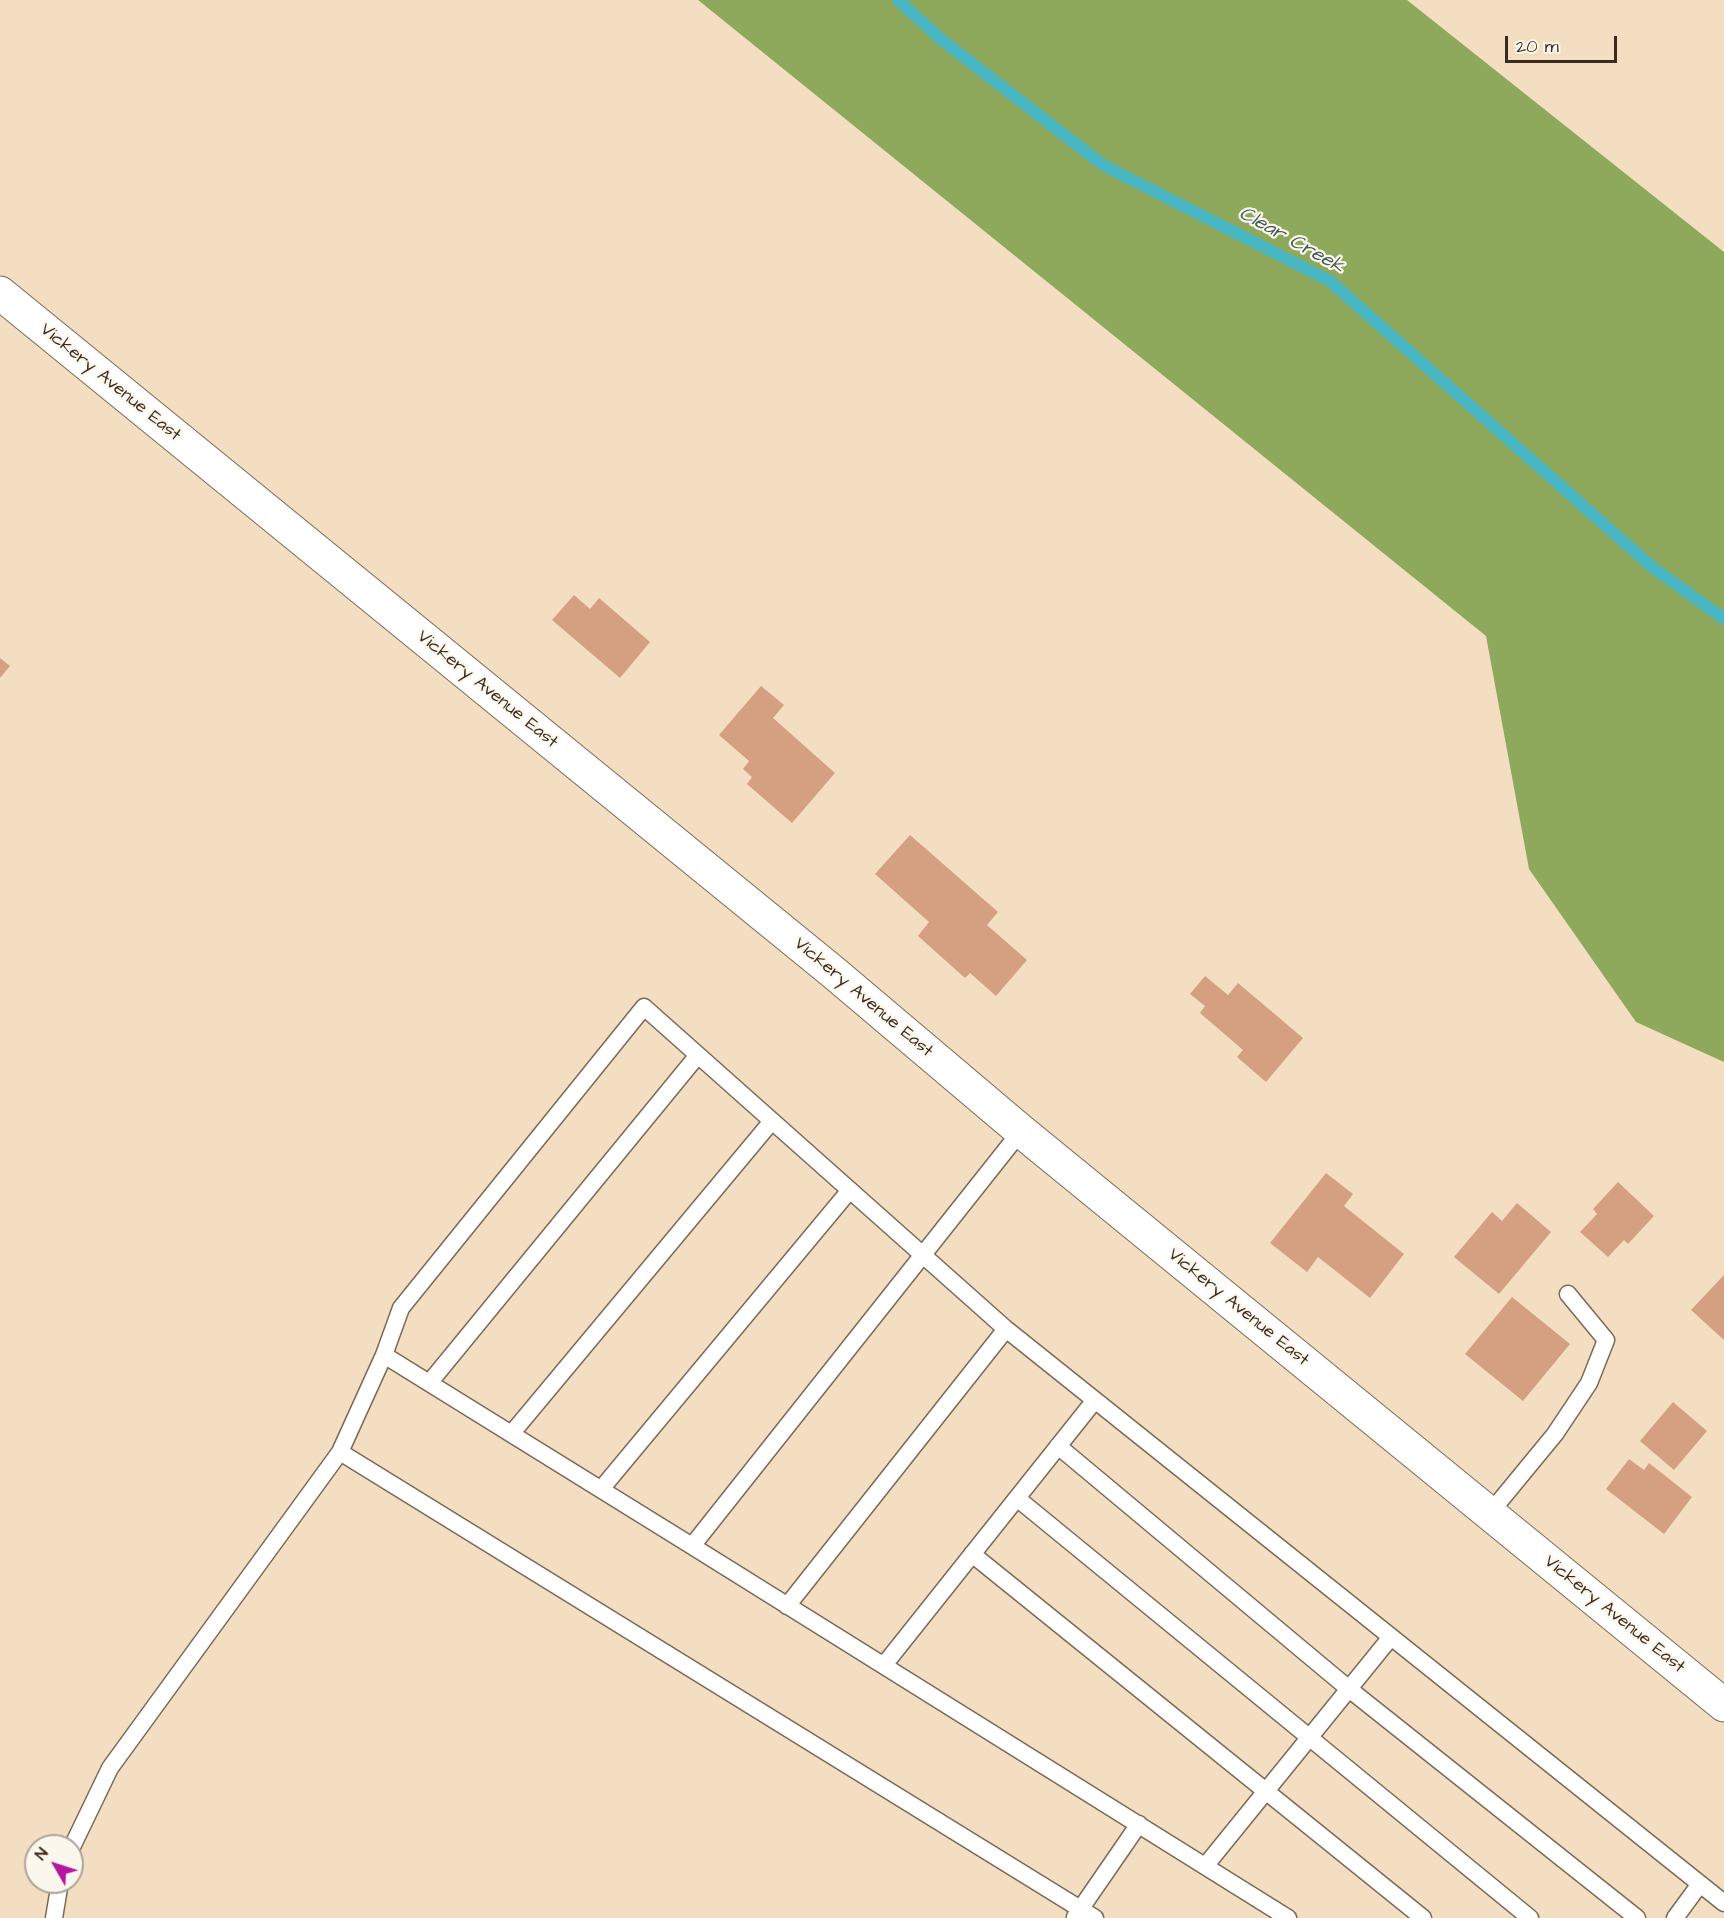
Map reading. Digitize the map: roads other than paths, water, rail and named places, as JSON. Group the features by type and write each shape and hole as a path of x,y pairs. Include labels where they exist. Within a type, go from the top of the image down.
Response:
{"street":[{"name":"Vickery Avenue East","path":"0,293 824,965 1021,1131 1724,1706"}],"lane":[{"path":"78,1834 110,1768 340,1452 384,1355 401,1308 644,1007 1006,1329 1724,1904"},
{"path":"430,1382 698,1056"},
{"path":"512,1433 772,1121"},
{"path":"692,1546 1021,1131"},
{"path":"602,1488 850,1190"},
{"path":"1490,1513 1555,1434 1589,1383 1606,1340 1568,1294"},
{"path":"787,1606 1006,1329"},
{"path":"384,1355 602,1488 1288,1918"},
{"path":"884,1665 1018,1500 1095,1400"},
{"path":"1058,1446 1349,1689 1637,1918"},
{"path":"340,1452 1078,1913 1095,1918"},
{"path":"1018,1500 1311,1736 1530,1918"},
{"path":"972,1554 1424,1918"},
{"path":"1206,1865 1391,1637"},
{"path":"1078,1913 1139,1824"},
{"path":"1675,1918 1700,1884"},
{"path":"54,1918 58,1894"}],"waterway":[{"name":"Clear Creek","path":"898,0 942,40 1103,165 1330,281 1652,567 1724,619"}]}
